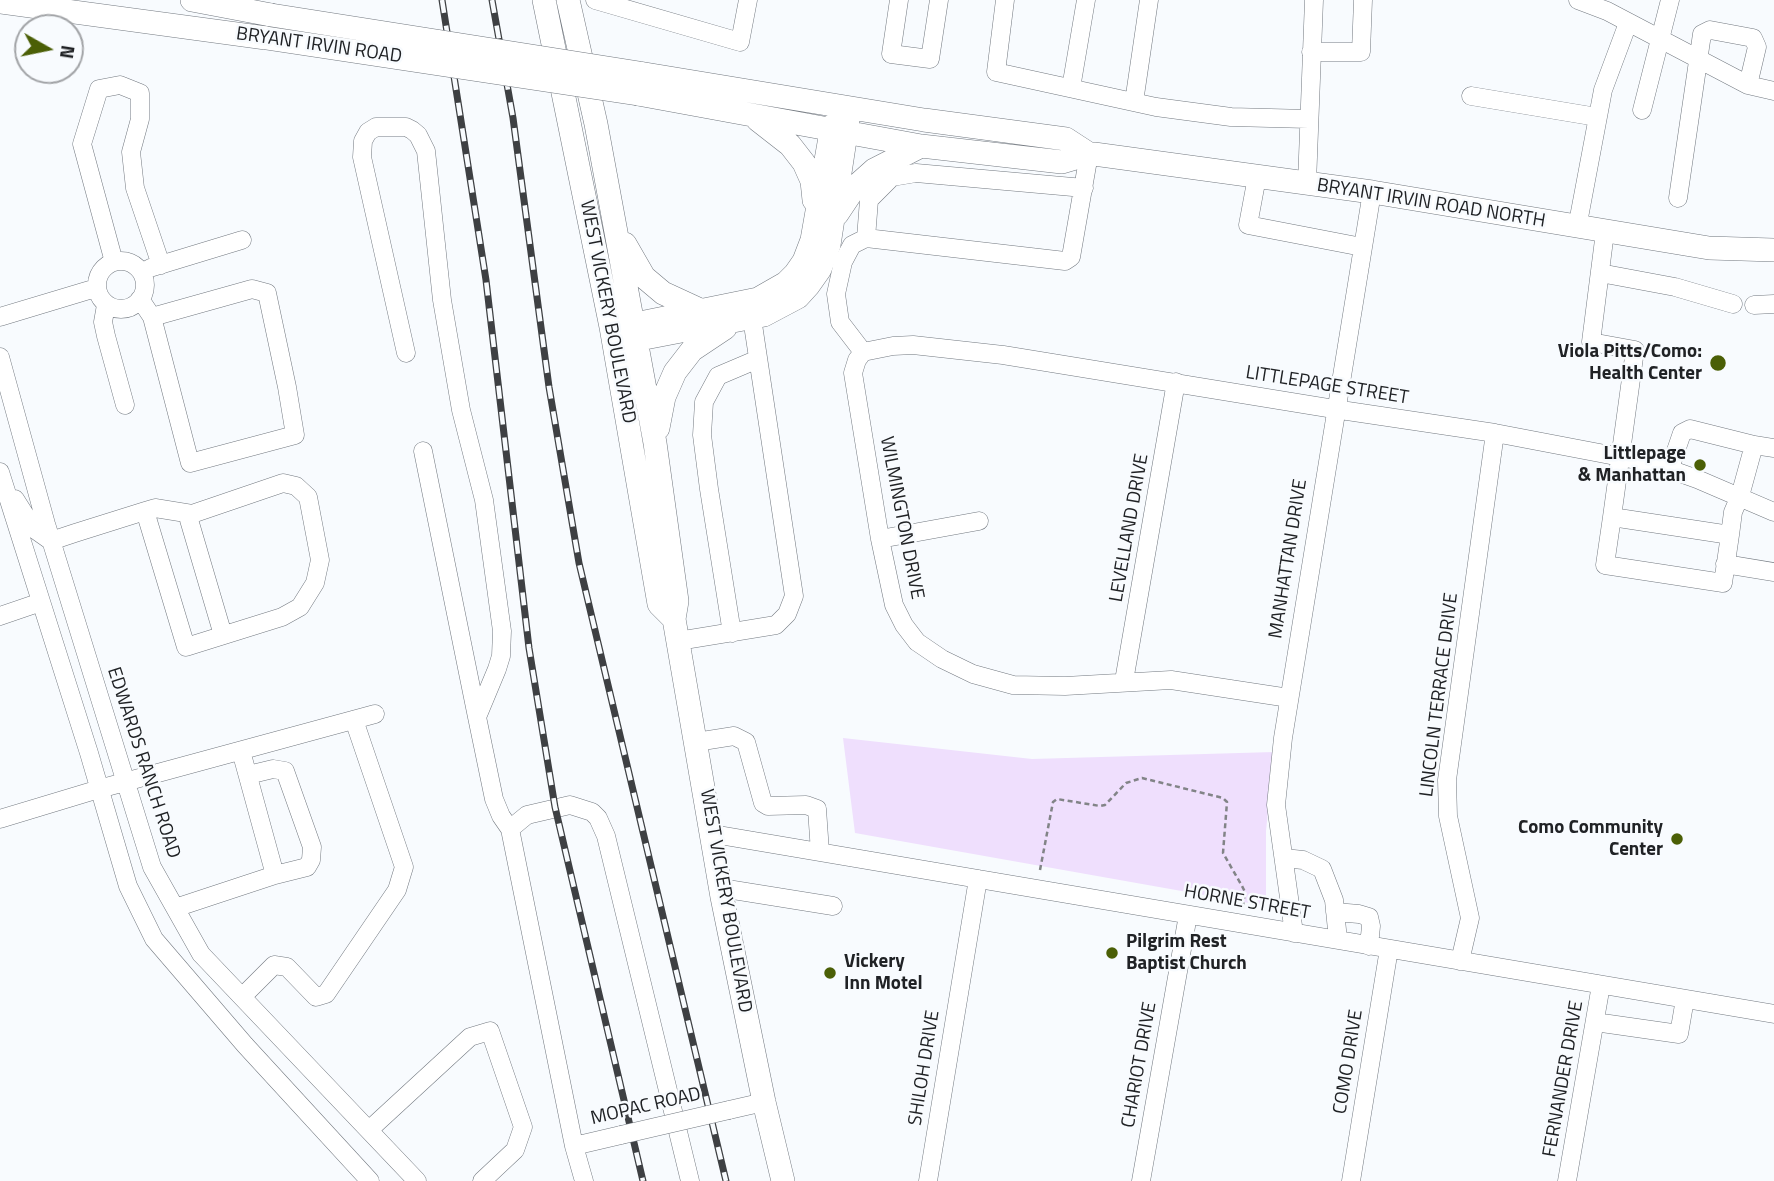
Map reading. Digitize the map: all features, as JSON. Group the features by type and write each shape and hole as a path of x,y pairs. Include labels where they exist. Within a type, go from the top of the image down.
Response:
{"main road":[{"name":"BRYANT IRVIN ROAD","path":"192,0 269,27"},
{"name":"WEST VICKERY BOULEVARD","path":"544,0 624,334 655,443 677,601 676,630 721,888 764,1102 783,1181"},
{"name":"WEST VICKERY BOULEVARD","path":"568,0 596,124 603,169 659,604 676,630"},
{"name":"BRYANT IRVIN ROAD","path":"7,6 269,27 638,84"},
{"name":"BRYANT IRVIN ROAD NORTH","path":"638,84 843,107 1066,139 1089,154"},
{"name":"BRYANT IRVIN ROAD NORTH","path":"638,84 752,116 921,146 1062,162 1089,154 1372,192 1709,248 1774,250"},
{"path":"825,217 843,107"},
{"path":"624,334 743,320 764,315 786,304 808,286 820,269 828,245 825,217 812,181 804,163 790,145 752,116"},
{"path":"624,334 702,311 758,299 786,283 804,261 825,217 874,170 921,146"},
{"path":"603,169 620,232 644,277 663,293 702,311"},
{"path":"655,443 664,397 675,372 692,350 743,320"}],"street":[{"path":"595,0 740,42 748,0"},
{"path":"899,0 891,54 930,60 939,0"},
{"path":"1005,0 996,72 1156,107 1231,117 1309,119"},
{"path":"1071,88 1086,0"},
{"path":"1134,102 1149,0"},
{"path":"1307,183 1314,0"},
{"path":"1311,52 1362,52 1363,0"},
{"path":"1642,110 1670,0"},
{"path":"1583,1 1748,85 1774,91"},
{"path":"1577,228 1603,90 1628,23"},
{"path":"1678,198 1702,34 1710,30 1753,38 1757,47 1748,85"},
{"path":"114,262 82,144 99,89 120,85 140,93 140,120 131,152 135,188 161,265"},
{"path":"1471,96 1597,117"},
{"path":"406,354 362,157 363,141 368,132 376,127 406,127 418,135 426,151 444,314 461,410 484,500 502,631 501,656 497,670 477,717"},
{"path":"863,352 840,322 836,294 843,262 852,245 866,238 1065,261 1071,257 1089,154"},
{"path":"866,238 869,200 892,177 916,173 1084,188"},
{"path":"1257,177 1248,225 1362,247"},
{"name":"MANHATTAN DRIVE","path":"1294,933 1276,805 1289,698 1372,192"},
{"path":"1605,232 1591,342 1634,350 1622,456 1605,565 1723,583 1733,512 1754,444"},
{"path":"140,271 242,240"},
{"path":"124,261 132,263 140,271 145,283 140,299 129,308 121,309 106,304 96,288 102,269 114,262 124,261"},
{"path":"1600,273 1675,287 1733,304"},
{"path":"0,317 96,288"},
{"path":"140,299 152,317 190,463 295,435 267,293 252,289 152,317"},
{"path":"106,304 103,321 125,405"},
{"path":"1754,305 1774,304"},
{"path":"676,630 732,633 775,625 787,614 794,596 758,359 743,320"},
{"name":"LITTLEPAGE STREET","path":"863,352 913,345 1003,355 1335,410 1496,433 1622,456 1670,468 1774,512"},
{"name":"WILMINGTON DRIVE","path":"863,352 853,373 880,539 894,605 917,642 942,659 973,674 1013,685 1065,686 1171,680 1289,698"},
{"name":"EDWARDS RANCH ROAD","path":"0,357 51,541 152,866 201,954 417,1181"},
{"path":"732,633 702,435 704,402 718,376 758,359"},
{"name":"LEVELLAND DRIVE","path":"1124,681 1176,382"},
{"path":"1670,468 1682,433 1690,429 1774,448"},
{"name":"LINCOLN TERRACE DRIVE","path":"1460,961 1471,918 1448,816 1447,788 1496,433"},
{"path":"423,451 494,799 510,829 574,1146"},
{"path":"0,472 34,529 51,541 145,511 155,508 192,513 284,483 296,486 308,497 320,560 315,583 300,607 282,617 186,647 145,511"},
{"path":"0,472 128,886 154,939 225,1022 370,1181"},
{"path":"187,513 223,635"},
{"path":"1612,517 1730,535"},
{"path":"880,539 979,522"},
{"path":"1725,564 1774,572"},
{"path":"0,616 41,602"},
{"path":"0,819 99,789 375,714"},
{"path":"225,1022 274,965 287,967 316,997 326,994 397,890 404,867 354,720"},
{"path":"696,742 734,736 746,742 763,803 768,806 806,805 817,809 820,852"},
{"path":"242,751 275,875"},
{"path":"175,908 307,867 311,860 312,847 285,771 273,769 248,775"},
{"path":"510,829 527,816 570,805 585,808 598,818 610,850 690,1181"},
{"name":"HORNE STREET","path":"713,834 1774,1014"},
{"path":"1284,858 1303,860 1322,869 1334,900 1338,940"},
{"name":"SHILOH DRIVE","path":"928,1181 978,879"},
{"path":"721,888 833,906"},
{"path":"1335,912 1369,917 1369,946"},
{"name":"CHARIOT DRIVE","path":"1141,1181 1188,915"},
{"name":"COMO DRIVE","path":"1351,1181 1389,949"},
{"name":"FERNANDER DRIVE","path":"1567,1181 1601,985"},
{"path":"1595,1022 1679,1034 1685,999"},
{"path":"369,1130 470,1037 490,1031 523,1127 515,1150 482,1181"},
{"name":"MOPAC ROAD","path":"584,1181 574,1146 764,1102"}],"path":[{"path":"1040,870 1053,802 1057,799 1105,805 1126,783 1142,778 1227,802 1223,853 1245,892 1244,905"}],"shaded area":[{"path":"843,738 1032,759 1274,752 1266,831 1266,906 855,833"}],"railway":[{"path":"442,0 486,280 529,648 555,807 643,1181"},
{"path":"492,0 513,118 549,387 579,563 726,1181"}],"place":[{"name":"Viola Pitts/Como: Health Center","path":"1718,363"},
{"name":"Littlepage & Manhattan","path":"1700,465"},
{"name":"Como Community Center","path":"1677,839"},
{"name":"Pilgrim Rest Baptist Church","path":"1112,953"},
{"name":"Vickery Inn Motel","path":"830,973"}]}
